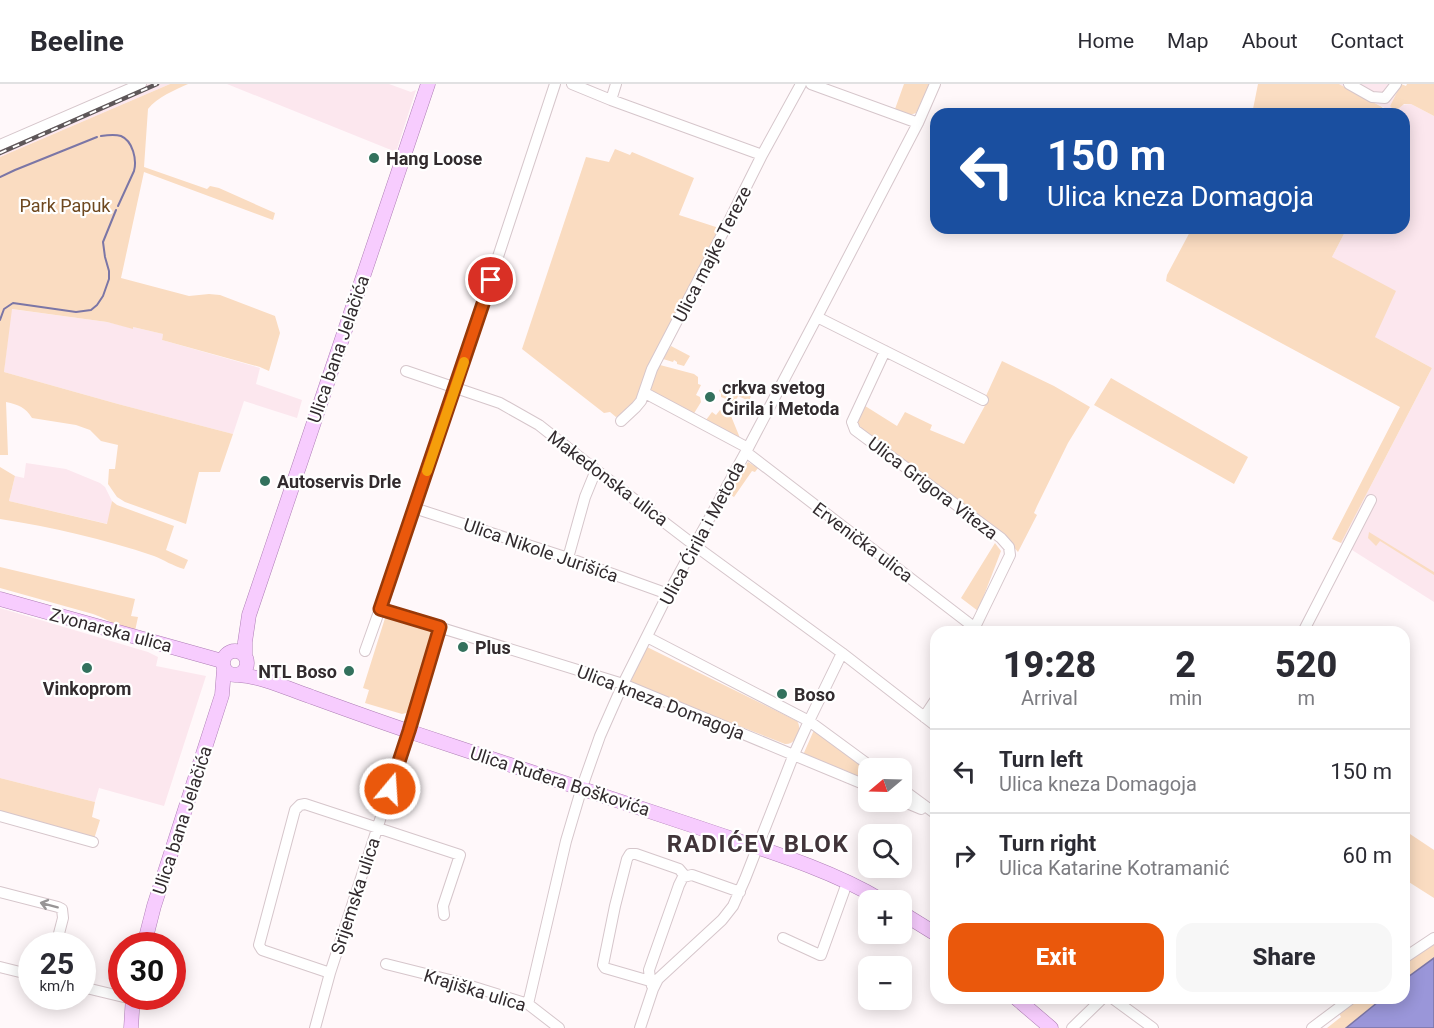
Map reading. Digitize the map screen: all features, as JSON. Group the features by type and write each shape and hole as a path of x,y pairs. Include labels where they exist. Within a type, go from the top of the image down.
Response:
{"main road":[{"name":"Ulica bana Jelačića","path":"147,932 222,695 235,646 249,615 428,84"},
{"name":"Zvonarska ulica","path":"0,599 230,667"},
{"name":"Ulica bana Jelačića","path":"230,667 245,671 247,664 245,642 249,615"},
{"path":"230,667 239,651 246,658"},
{"name":"Ulica Ruđera Boškovića","path":"246,658 259,673 270,681"},
{"name":"Ulica Ruđera Boškovića","path":"230,667 409,731 582,787 798,862 861,890"},
{"path":"912,919 930,930"},
{"path":"1023,1004 1052,1028"},
{"path":"131,1028 132,1010"}],"street":[{"path":"0,145 141,84"},
{"path":"365,651 555,84"},
{"path":"572,84 762,155"},
{"path":"611,100 616,84"},
{"name":"Ulica majke Tereze","path":"621,421 636,407 645,393 652,369 801,84"},
{"path":"812,84 918,123"},
{"name":"Ulica Ćirila i Metoda","path":"528,1004 566,841 600,736 622,684 817,317 918,123 935,84"},
{"path":"1349,84 1372,97 1385,98 1396,84"},
{"path":"817,317 983,400"},
{"name":"Ulica Grigora Viteza","path":"885,351 852,422 855,430 1001,538 1009,547 1010,555 979,626"},
{"name":"Makedonska ulica","path":"406,371 500,403 539,425 694,545 843,653 930,722"},
{"name":"Ervenička ulica","path":"645,393 747,450 974,626"},
{"path":"568,558 582,506 596,470"},
{"path":"1306,626 1371,500"},
{"name":"Ulica Nikole Jurišića","path":"414,508 568,558 668,594"},
{"name":"Ulica kneza Domagoja","path":"380,609 622,684 858,782"},
{"name":"Srijemska ulica","path":"315,1028 330,973 409,731 440,627"},
{"path":"647,637 809,721 859,758"},
{"path":"652,985 727,914 740,892 794,754 843,653"},
{"path":"924,717 930,708"},
{"path":"912,797 930,810"},
{"path":"330,973 262,950 259,945 295,810 300,805 305,804 460,855 443,906 444,915"},
{"path":"912,805 930,813"},
{"path":"0,816 93,842"},
{"path":"652,985 605,968 603,965 627,859 630,854 636,854 679,869 685,876"},
{"path":"640,1028 652,985 650,970 681,879 692,875 740,892"},
{"path":"783,938 822,955 847,883"},
{"path":"0,892 62,909 63,918 59,932"},
{"path":"1410,954 1434,938"},
{"name":"Krajiška ulica","path":"386,964 458,982 528,1004 559,1028"},
{"path":"0,967 18,972"},
{"path":"1072,1028 1097,1004"},
{"path":"1120,1004 1153,1028"},
{"path":"1312,1028 1344,1004"}],"shaded area":[{"path":"148,84 170,84 0,157 0,148"},
{"path":"227,84 389,84 411,92 416,90 396,152"},
{"path":"1339,84 1401,84 1390,106 1411,104 1434,116 1434,602 1341,543 1432,368 1375,337 1332,257 1344,234 1410,234 1410,108 1385,108"},
{"path":"11,309 107,322 163,334 162,340 260,368 256,384 302,400 297,418 244,401 233,434 4,372"},
{"path":"26,463 66,469 100,483 105,487 112,501 108,524 9,501 15,476 24,478"},
{"name":"Vinkoprom","path":"0,608 148,652 158,657 156,666 206,676 164,806 99,788 95,802 0,778"},
{"path":"1434,958 1434,1028 1346,1028 1376,1004 1410,1004 1410,976"}],"green space":[{"name":"Park Papuk","path":"170,84 188,84 161,97 148,109 144,167 207,189 210,186 219,188 275,213 273,220 144,172 121,278 189,296 220,295 275,316 280,333 269,371 162,340 163,334 107,322 12,309 4,372 233,434 220,472 199,472 186,524 117,497 108,484 109,469 115,469 118,445 101,441 90,430 76,425 32,418 21,407 6,402 8,455 0,455 0,157"},
{"path":"904,84 931,84 916,113 910,115 895,109"},
{"path":"1258,84 1339,84 1383,108 1253,108"},
{"path":"1401,84 1406,86 1407,84 1434,84 1434,116 1411,104 1404,104 1399,108 1390,106"},
{"path":"615,149 630,155 632,152 694,178 679,215 722,229 641,395 624,413 616,417 610,412 604,413 522,349 586,157 609,162"},
{"path":"1189,234 1344,234 1332,257 1396,291 1375,337 1432,368 1341,543 1332,539 1400,407 1166,281"},
{"path":"671,346 690,356 684,366 677,364 674,360 673,362 663,359"},
{"path":"1002,361 1054,386 1090,407 1068,443 1037,506 1034,513 1037,515 1018,552 1002,534 857,427 856,418 862,404 897,426 905,412 932,425 930,430 964,444 988,400 985,398"},
{"path":"660,365 698,377 698,384 701,385 696,395 700,397 701,402 693,415 685,411 683,407 650,392 649,387"},
{"path":"1111,378 1248,457 1234,484 1094,405"},
{"path":"724,383 751,396 749,401 738,396 734,405 726,401 721,397 719,391"},
{"path":"720,410 731,416 740,438 706,420 712,412 716,415"},
{"path":"748,462 758,468 755,472 752,471 734,497 729,494"},
{"path":"0,467 15,476 9,501 107,524 112,501 117,505 174,526 166,550 188,560 184,569 154,556 97,539 0,519"},
{"path":"1369,532 1434,572 1434,575 1380,541 1376,546 1368,538"},
{"path":"995,543 1001,551 978,611 961,598"},
{"path":"0,567 135,599 131,616 138,617 135,631 93,614 0,588"},
{"path":"386,615 427,627 433,636 411,708 402,714 365,703 369,690 363,688"},
{"path":"647,647 797,721 799,732 797,736 789,744 785,744 630,683"},
{"path":"814,730 858,761 858,780 803,755"},
{"path":"0,778 95,802 92,817 100,820 94,839 0,813"},
{"path":"1410,834 1434,850 1434,898 1410,883"},
{"path":"1434,941 1434,958 1410,976 1410,959"},
{"path":"1351,1004 1376,1004 1346,1028 1327,1028 1341,1017 1339,1013"}],"waterway":[{"path":"101,136 121,136 129,142 133,151 134,171 118,206"},
{"path":"0,177 97,137"},
{"path":"0,320 4,309 13,303 76,312 91,310 97,305 109,279 103,242 116,210"}],"railway":[{"path":"0,153 157,84"}],"slow traffic":[{"path":"427,471 464,362"}],"place":[{"name":"Hang Loose","path":"374,158"},
{"name":"crkva svetog Ćirila i Metoda","path":"710,397"},
{"name":"Autoservis Drle","path":"265,481"},
{"name":"Plus","path":"463,647"},
{"name":"Vinkoprom","path":"87,668"},
{"name":"NTL Boso","path":"349,671"},
{"name":"Boso","path":"782,694"}],"district":[{"name":"RADIĆEV BLOK","path":"758,844"}],"route":[{"path":"390,789 440,627 380,609 491,280"}]}
